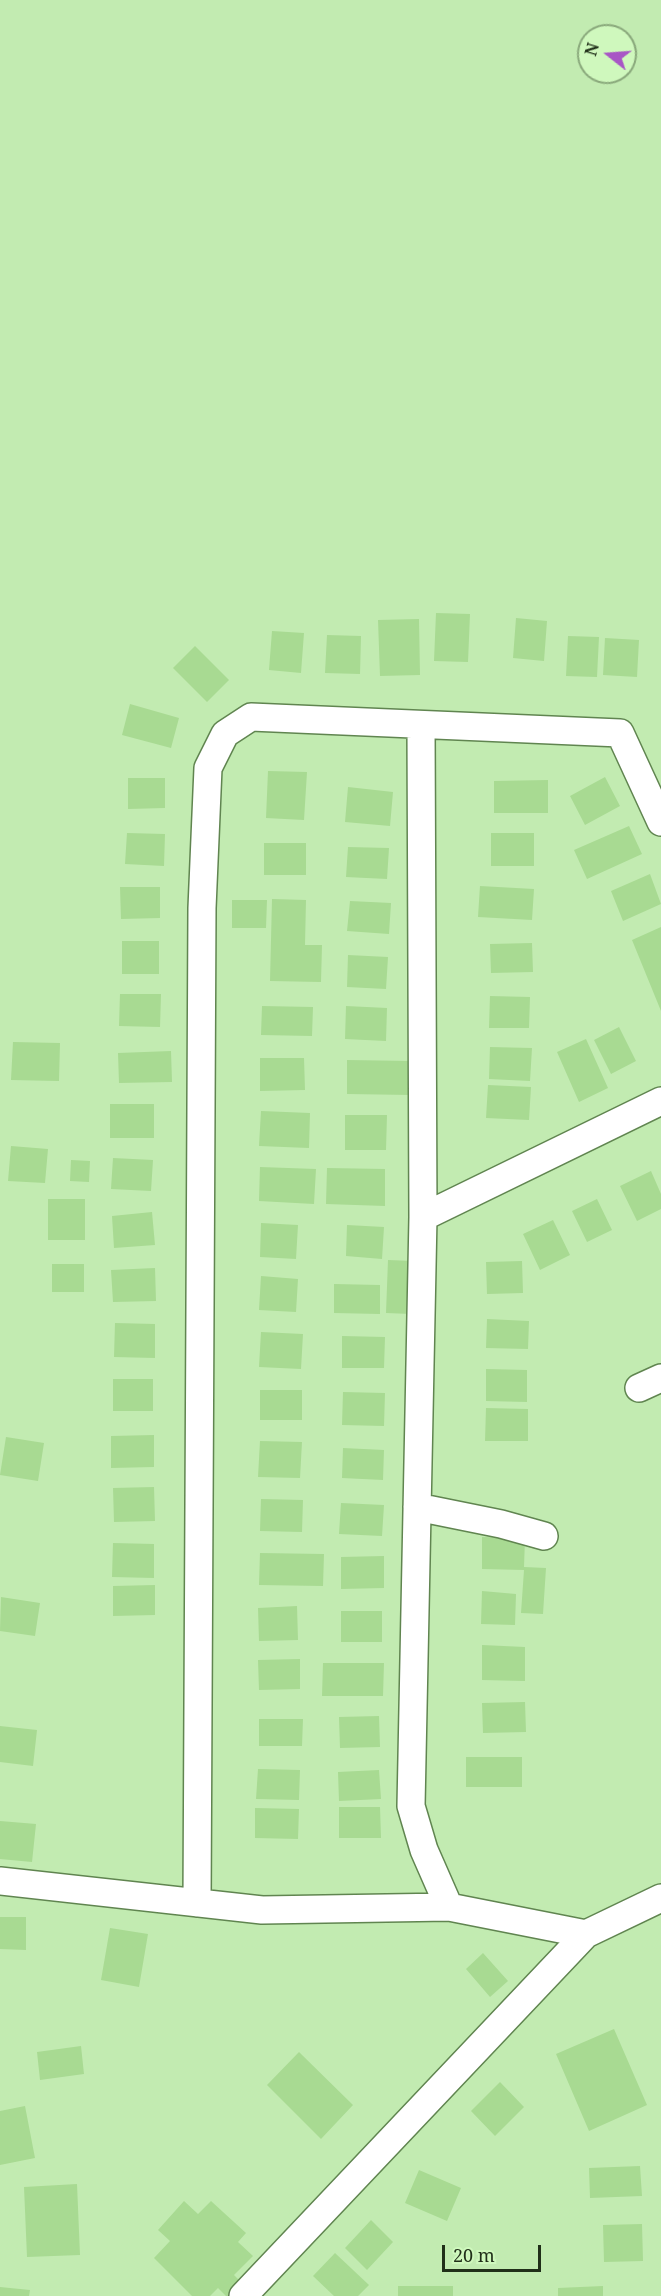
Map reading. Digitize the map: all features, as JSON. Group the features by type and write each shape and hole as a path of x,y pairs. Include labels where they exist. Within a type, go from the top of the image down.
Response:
{"street":[{"path":"197,1903 202,908 208,768 225,734 251,717 620,733 661,822"},
{"path":"421,726 423,1217 411,1806 424,1850 449,1907"},
{"path":"423,1217 661,1101"},
{"path":"417,1507 501,1524 544,1536"},
{"path":"0,1881 262,1910 449,1907 586,1934"},
{"path":"243,2296 586,1934 661,1898"}],"building":[{"path":"436,613 470,614 468,662 434,661"},
{"path":"516,618 547,621 544,661 513,658"},
{"path":"419,619 420,675 380,676 378,620"},
{"path":"272,631 304,633 301,673 269,670"},
{"path":"327,635 361,636 360,674 325,673"},
{"path":"568,636 599,637 597,677 566,676"},
{"path":"605,638 639,640 637,677 603,675"},
{"path":"195,646 229,680 207,702 173,668"},
{"path":"130,704 179,718 171,748 122,735"},
{"path":"268,771 307,772 304,820 266,818"},
{"path":"605,777 620,806 585,825 570,796"},
{"path":"128,778 165,778 165,808 128,809"},
{"path":"548,780 548,813 494,813 494,781"},
{"path":"348,787 393,792 390,826 345,822"},
{"path":"629,826 642,854 587,879 574,850"},
{"path":"127,833 165,834 164,866 125,864"},
{"path":"491,833 534,833 534,866 491,866"},
{"path":"264,843 306,843 306,875 264,875"},
{"path":"348,847 389,848 387,879 346,877"},
{"path":"650,874 661,904 623,921 611,891"},
{"path":"480,886 534,889 532,920 478,917"},
{"path":"120,887 160,887 160,918 121,919"},
{"path":"272,899 306,900 305,945 322,945 321,982 270,981"},
{"path":"232,900 267,900 266,928 232,928"},
{"path":"350,901 391,903 389,934 347,931"},
{"path":"661,927 661,1011 632,940"},
{"path":"122,941 159,941 159,974 122,974"},
{"path":"532,943 533,972 491,973 490,944"},
{"path":"348,955 388,957 386,989 347,987"},
{"path":"120,994 161,994 160,1027 119,1026"},
{"path":"490,996 530,997 529,1028 489,1028"},
{"path":"262,1006 313,1007 312,1036 261,1035"},
{"path":"346,1006 387,1008 386,1041 345,1039"},
{"path":"619,1027 636,1061 611,1074 594,1040"},
{"path":"586,1039 608,1088 579,1102 557,1052"},
{"path":"13,1042 60,1043 59,1081 11,1080"},
{"path":"490,1047 532,1048 530,1081 489,1079"},
{"path":"171,1051 172,1082 119,1083 118,1053"},
{"path":"260,1058 304,1058 305,1090 260,1091"},
{"path":"347,1060 411,1061 411,1095 347,1094"},
{"path":"488,1085 531,1087 529,1120 486,1118"},
{"path":"110,1104 154,1104 154,1138 110,1138"},
{"path":"261,1111 310,1113 309,1148 259,1146"},
{"path":"345,1115 387,1115 386,1150 345,1150"},
{"path":"11,1146 48,1149 45,1183 8,1181"},
{"path":"113,1158 153,1160 151,1191 111,1189"},
{"path":"71,1160 90,1161 89,1182 70,1181"},
{"path":"260,1167 316,1169 314,1204 259,1201"},
{"path":"327,1168 385,1169 385,1206 326,1204"},
{"path":"651,1171 661,1194 661,1209 637,1221 620,1186"},
{"path":"48,1199 85,1199 85,1240 48,1240"},
{"path":"597,1199 612,1230 587,1242 572,1211"},
{"path":"152,1212 155,1245 114,1248 112,1216"},
{"path":"553,1220 570,1255 540,1270 523,1234"},
{"path":"261,1223 298,1225 296,1259 260,1257"},
{"path":"347,1225 384,1227 382,1259 346,1256"},
{"path":"388,1260 413,1261 411,1314 386,1313"},
{"path":"522,1261 523,1293 487,1294 486,1262"},
{"path":"52,1264 84,1264 84,1292 52,1292"},
{"path":"155,1268 156,1301 113,1302 111,1270"},
{"path":"261,1276 298,1279 296,1312 259,1310"},
{"path":"334,1284 380,1285 380,1314 334,1313"},
{"path":"487,1319 529,1321 528,1349 486,1348"},
{"path":"115,1323 155,1324 155,1358 114,1357"},
{"path":"261,1332 303,1334 301,1369 259,1367"},
{"path":"342,1336 385,1337 384,1368 342,1368"},
{"path":"486,1369 527,1370 527,1402 486,1401"},
{"path":"113,1379 153,1379 153,1411 113,1411"},
{"path":"260,1390 302,1390 302,1420 260,1420"},
{"path":"343,1392 385,1393 384,1426 342,1425"},
{"path":"486,1408 528,1409 528,1441 485,1441"},
{"path":"154,1435 154,1467 111,1468 111,1436"},
{"path":"6,1437 44,1443 38,1481 0,1475"},
{"path":"260,1441 302,1442 300,1478 258,1477"},
{"path":"343,1448 384,1450 383,1480 342,1478"},
{"path":"154,1487 155,1521 114,1522 113,1488"},
{"path":"261,1499 303,1500 302,1532 260,1531"},
{"path":"341,1503 384,1505 382,1536 339,1534"},
{"path":"482,1537 525,1538 524,1567 546,1568 543,1614 521,1613 524,1570 482,1569"},
{"path":"113,1543 154,1544 154,1578 112,1577"},
{"path":"260,1553 324,1554 323,1586 259,1585"},
{"path":"384,1556 384,1588 341,1589 341,1557"},
{"path":"155,1585 155,1615 113,1616 113,1586"},
{"path":"482,1591 516,1594 515,1625 481,1624"},
{"path":"1,1597 40,1603 35,1636 0,1631"},
{"path":"297,1606 298,1640 259,1641 258,1608"},
{"path":"341,1611 382,1611 382,1642 341,1642"},
{"path":"482,1645 525,1647 525,1681 482,1680"},
{"path":"300,1659 300,1689 259,1690 258,1660"},
{"path":"323,1663 384,1663 383,1696 322,1696"},
{"path":"525,1702 526,1732 483,1733 482,1703"},
{"path":"379,1716 380,1747 340,1748 339,1717"},
{"path":"259,1719 303,1719 302,1746 259,1746"},
{"path":"0,1726 37,1730 33,1766 0,1762"},
{"path":"466,1757 522,1757 522,1787 466,1787"},
{"path":"258,1769 300,1770 299,1800 256,1799"},
{"path":"379,1770 381,1799 339,1801 338,1772"},
{"path":"339,1807 380,1807 381,1838 339,1838"},
{"path":"255,1808 299,1809 298,1839 255,1838"},
{"path":"0,1821 36,1824 32,1862 0,1859"},
{"path":"0,1917 26,1917 26,1950 0,1949"},
{"path":"110,1928 148,1934 139,1987 101,1980"},
{"path":"483,1953 508,1981 490,1997 466,1969"},
{"path":"614,2029 647,2105 589,2131 556,2054"},
{"path":"81,2046 84,2074 40,2080 37,2052"},
{"path":"299,2052 353,2105 321,2139 267,2085"},
{"path":"500,2082 524,2107 495,2136 471,2111"},
{"path":"25,2106 35,2158 0,2165 0,2111"},
{"path":"640,2166 642,2196 590,2198 589,2168"},
{"path":"419,2170 461,2188 447,2221 405,2203"},
{"path":"77,2184 80,2255 27,2257 24,2187"},
{"path":"184,2201 198,2214 211,2201 246,2233 238,2242 253,2256 234,2275 243,2284 232,2296 226,2296 218,2288 210,2296 192,2296 154,2258 170,2241 158,2230"},
{"path":"371,2220 393,2242 367,2270 345,2248"},
{"path":"642,2224 643,2261 604,2262 603,2225"},
{"path":"335,2253 369,2285 358,2296 334,2296 313,2276"},
{"path":"398,2286 453,2286 453,2296 398,2296"},
{"path":"603,2286 603,2296 558,2296 558,2288"},
{"path":"0,2287 30,2290 29,2296 0,2296"}]}
